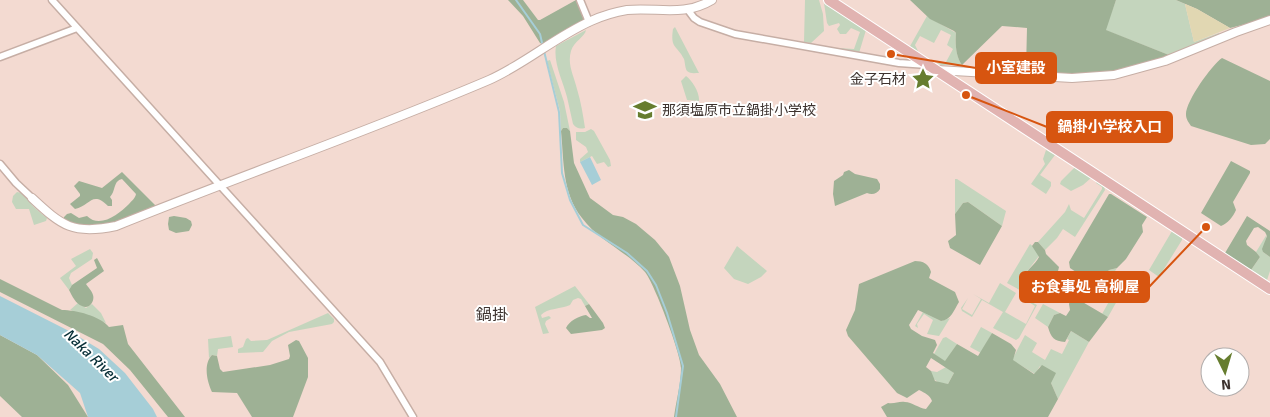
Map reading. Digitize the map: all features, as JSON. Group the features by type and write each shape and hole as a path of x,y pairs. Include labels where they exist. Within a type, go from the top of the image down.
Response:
{"main road":[{"path":"829,0 1270,289"}],"street":[{"path":"52,0 380,362 413,417"},
{"path":"580,0 589,22"},
{"path":"0,164 16,183 61,223 77,229 100,229 116,226 492,79 589,22 616,12 628,10 670,12 688,10 712,0"},
{"path":"688,10 700,22 735,34 898,63 934,68 1072,78 1114,75 1165,61 1270,20"},
{"path":"0,57 77,28"}],"green space":[{"path":"508,0 523,0 538,20 540,20 576,0 579,1 587,20 545,45 540,43 523,16"},
{"path":"805,0 819,0 823,14 824,31 811,43 804,42"},
{"path":"910,0 1116,0 1106,30 1169,55 1133,68 1091,76 1027,72 1027,28 1002,26 962,65 956,50 956,33 930,19"},
{"path":"1116,0 1176,0 1185,4 1194,42 1219,33 1220,35 1169,55 1105,30"},
{"path":"1176,0 1270,0 1270,18 1230,28 1197,9"},
{"path":"824,3 866,30 859,53 836,49 854,49 860,32 851,28 846,34 840,34 837,29 840,25 839,23 829,26"},
{"path":"927,16 956,33 956,50 962,65 941,65 937,63 946,62 953,49 947,45 951,35 941,30 934,43 920,36 915,45 919,53 909,48"},
{"path":"675,27 699,73 690,73 686,70 684,59 673,44 672,35"},
{"path":"586,30 572,48 570,56 570,66 580,99 585,128 580,128 573,124 555,52 556,46"},
{"path":"1222,58 1270,81 1270,139 1265,144 1251,145 1191,126 1188,121 1187,109 1194,93"},
{"path":"550,60 564,102 570,131 567,128 563,128 561,131 560,111 547,61"},
{"path":"686,76 695,87 699,101 687,100 681,81"},
{"path":"563,128 567,128 570,131 574,163 590,198 613,215 623,217 636,224 655,240 669,257 680,286 690,330 699,355 720,384 737,417 674,417 681,368 677,349 666,319 645,272 630,258 596,233 575,208 565,176 561,131"},
{"path":"591,129 594,131 610,160 611,166 608,167 604,162 597,164 592,156 580,162 580,159 588,152 586,147 576,140 576,132 585,132"},
{"path":"1046,150 1055,155 1040,175 1051,182 1051,186 1046,194 1031,184 1045,164 1043,159"},
{"path":"1231,161 1250,171 1250,173 1233,202 1236,210 1235,213 1221,226 1201,213"},
{"path":"1075,167 1091,178 1083,185 1071,191 1060,184"},
{"path":"849,170 855,174 877,179 880,189 874,194 867,193 835,206 833,194 834,181"},
{"path":"122,172 156,206 122,221 100,226 76,224 64,220 67,214 71,213 79,218 87,216 92,220 103,221 120,212 136,194 122,179 117,182 110,197 112,206 108,206 98,199 91,200 75,209 70,204 80,196 74,186 79,181 102,188"},
{"path":"955,179 1006,211 1002,226 968,202 963,203 955,214"},
{"path":"1097,181 1104,186 1105,190 1075,237 1063,229 1045,250 1038,242 1065,212 1069,204 1071,210 1084,218 1102,189 1096,183"},
{"path":"17,192 25,195 33,206 47,218 46,221 34,225 29,209 16,209 12,202 13,196"},
{"path":"1109,194 1147,217 1142,225 1143,232 1126,259 1117,268 1109,270 1098,283 1094,284 1070,268 1069,262"},
{"path":"968,202 1002,226 980,265 950,248 948,241 956,235 955,214 963,203"},
{"path":"174,216 191,221 192,225 189,231 176,233 169,230 169,217"},
{"path":"1247,216 1270,231 1270,257 1262,249 1267,236 1258,227 1254,228 1246,241 1247,245 1260,257 1251,270 1226,256 1225,253"},
{"path":"1172,231 1182,237 1182,240 1159,277 1149,270"},
{"path":"1267,234 1263,252 1270,257 1270,271 1267,280 1251,270 1260,257 1256,252"},
{"path":"1035,242 1038,242 1046,254 1059,267 1054,285 1048,294 1034,288 1023,278 1039,257 1032,246"},
{"path":"1030,244 1035,248 1039,256 1025,274 1025,281 1031,286 1027,294 1007,283"},
{"path":"737,246 767,271 761,277 748,284 734,279 724,268"},
{"path":"90,249 93,253 92,259 71,273 69,278 72,285 69,290 60,278 76,266 71,259"},
{"path":"97,258 104,271 86,284 92,292 93,300 91,304 85,307 76,302 69,290 72,285 97,268 94,260"},
{"path":"915,261 925,264 931,272 929,278 955,292 959,302 950,317 941,321 918,310 909,325 911,329 922,336 935,340 937,345 933,353 945,361 957,344 978,356 992,333 1011,344 1016,350 1013,360 1034,374 1042,365 1056,373 1051,383 1058,399 1048,417 887,417 881,407 888,403 908,402 926,409 932,401 929,396 919,390 907,398 897,393 848,336 846,330 855,310 859,284","holes":["931,358 954,373 948,384 935,381 931,371 926,367"]},
{"path":"1117,268 1106,285 1112,291 1117,301 1108,317 1102,314 1111,298 1094,284 1098,283 1109,270"},
{"path":"0,279 62,310 87,314 109,327 123,325 128,344 185,417 168,417 130,370 103,344 0,292"},
{"path":"1000,283 1016,293 1005,312 1026,324 1035,306 1024,298 1037,305 1019,338 1016,340 993,328 1003,312 982,300 972,317 962,311 961,308 968,298 962,309 972,315 981,299 973,294 989,303"},
{"path":"575,286 589,304 585,306 581,299 578,298 573,300 570,305 544,313 541,315 542,318 549,316 551,318 545,324 549,333 543,334 535,307"},
{"path":"1071,297 1108,317 1089,342 1071,331 1065,342 1058,341 1049,331 1048,327 1054,315 1060,313 1066,316 1070,310"},
{"path":"78,303 86,308 92,304 101,313 106,323 70,310"},
{"path":"589,304 605,328 571,334 566,328 572,321 586,315 592,318 585,306"},
{"path":"1043,304 1060,313 1054,315 1048,327 1035,318"},
{"path":"923,312 941,321 950,318 939,336 927,334 933,320 924,314 917,324 918,328 915,326"},
{"path":"328,313 334,319 332,324 289,332 272,341 263,352 238,353 238,349 243,347 248,338 251,341 267,340"},
{"path":"981,327 992,333 981,353 970,347"},
{"path":"1071,331 1089,342 1058,399 1051,383 1040,366 1035,374 1012,360 1025,335 1037,343 1032,352 1045,360 1051,349 1062,354"},
{"path":"0,335 37,355 68,385 88,417 22,417 0,396"},
{"path":"231,336 233,347 218,349 217,356 212,355 209,358 208,339"},
{"path":"946,337 957,344 945,362 934,354 943,338"},
{"path":"296,340 299,341 308,358 308,377 293,417 252,417 237,393 212,392 207,378 207,368 212,355 217,356 220,369 223,372 270,365 289,359 288,345"},
{"path":"946,367 954,373 948,384 939,383 931,377 931,371 937,372"}],"sand":[{"path":"1185,4 1197,9 1230,28 1194,42"}],"water":[{"path":"590,157 601,180 592,185 580,162"},
{"name":"Naka River","path":"0,296 71,332 99,349 125,373 157,417 88,417 80,393 37,355 0,335"}],"waterway":[{"path":"516,0 540,34 543,47"},
{"path":"544,51 559,112 562,173 570,200 583,225 627,253 647,271 656,285 667,313 683,366 676,417"}],"place":[{"name":"小室建設","path":"891,54"},
{"name":"金子石材","path":"923,79"},
{"name":"鍋掛小学校入口","path":"966,95"},
{"name":"那須塩原市立鍋掛小学校","path":"645,110"},
{"name":"お食事処 高柳屋","path":"1206,227"}],"district":[{"name":"鍋掛","path":"492,314"}]}
